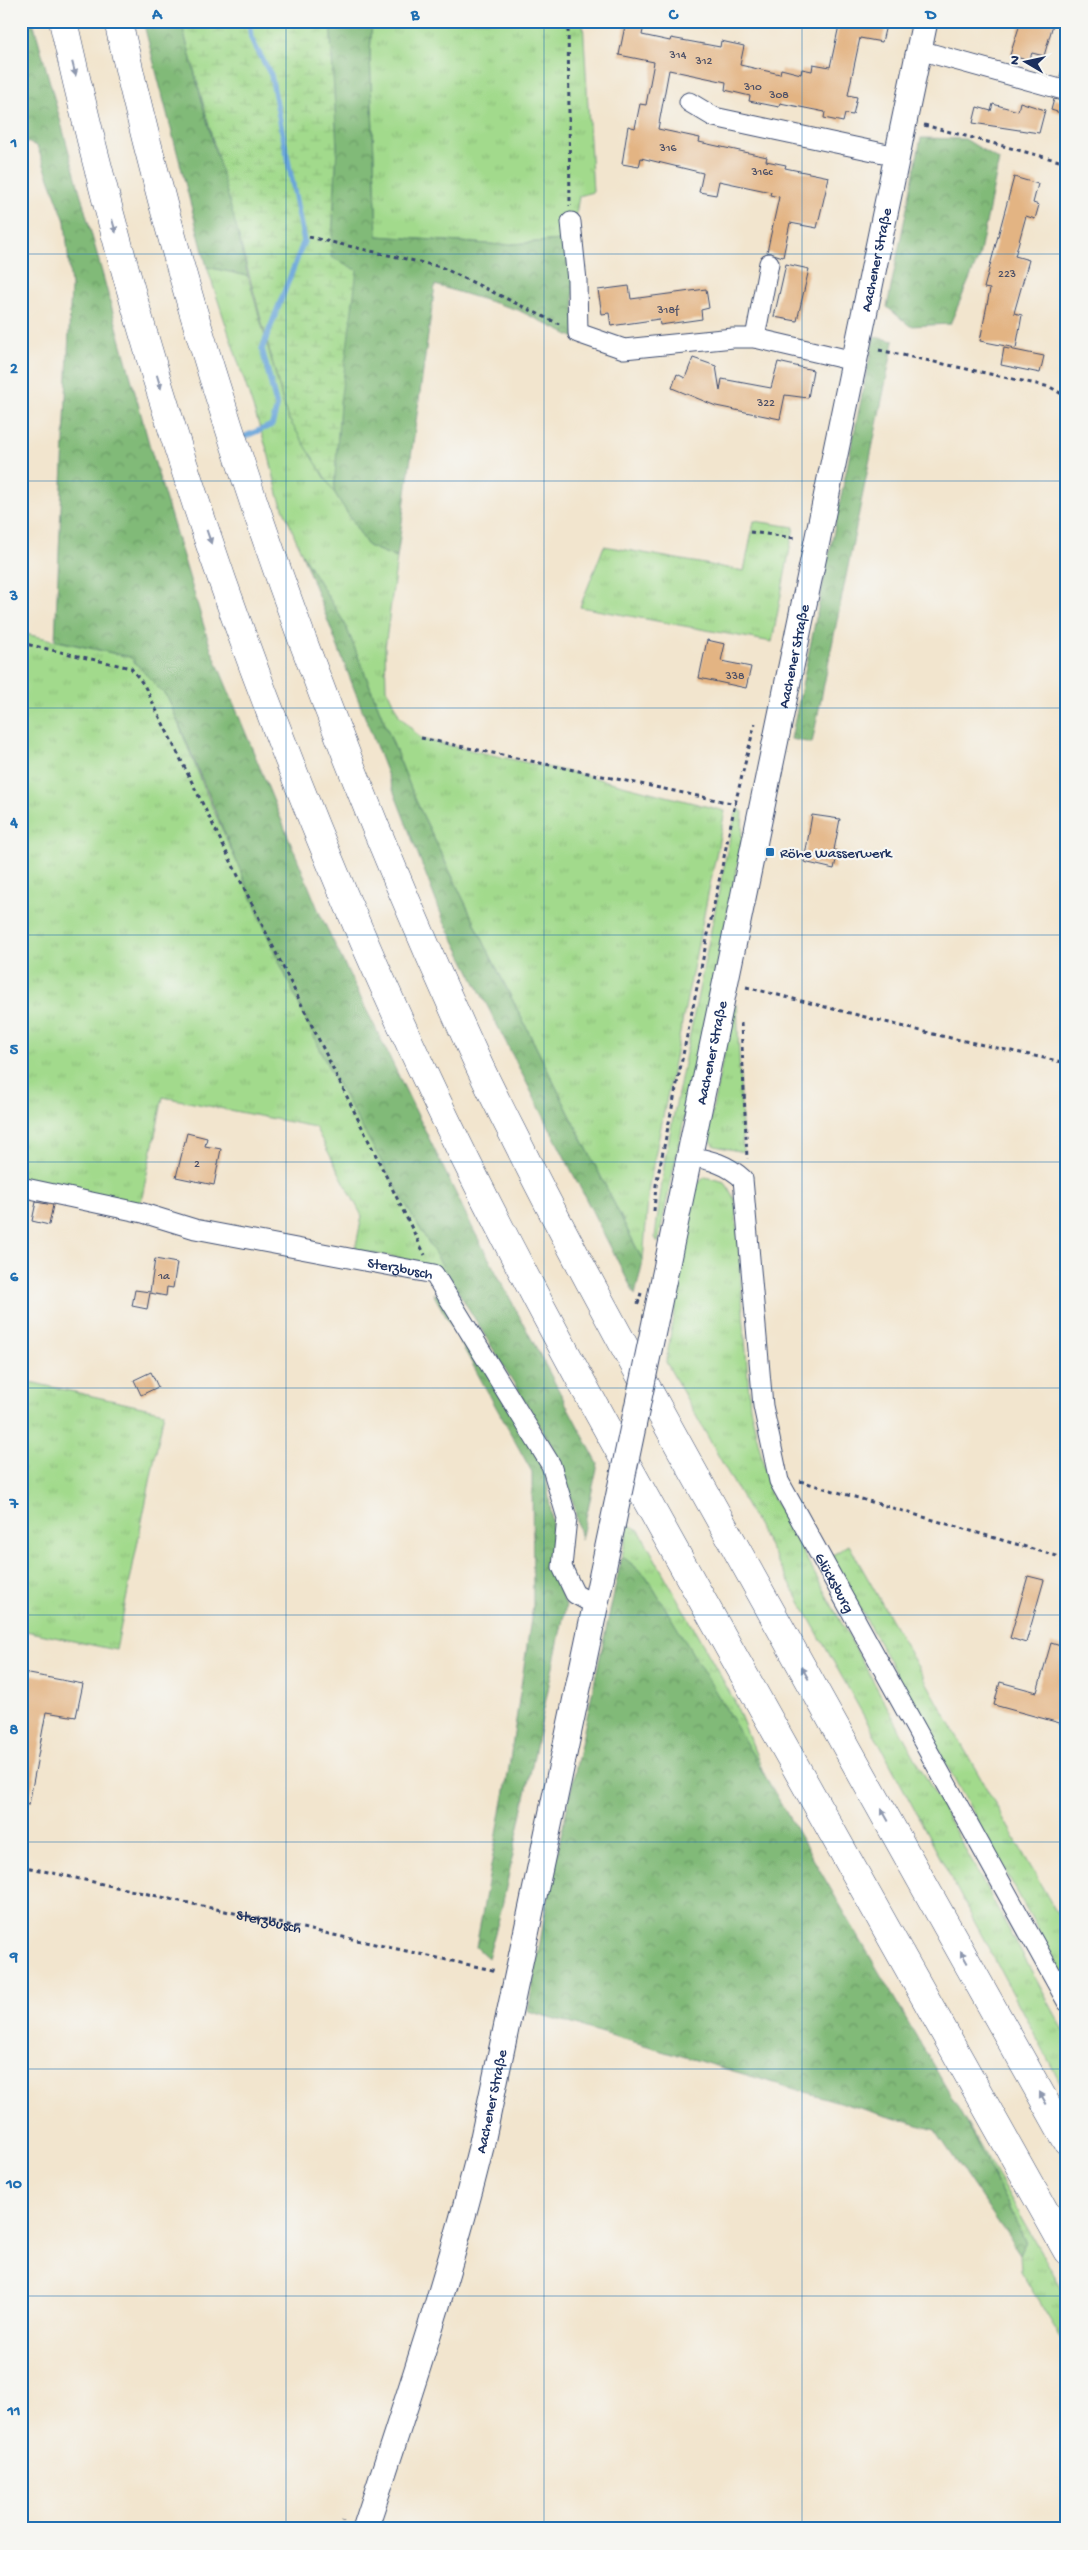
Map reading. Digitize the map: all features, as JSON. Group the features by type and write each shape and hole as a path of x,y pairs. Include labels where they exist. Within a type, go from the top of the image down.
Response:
{"highway":[{"path":"63,21 109,209 192,490 249,652 366,945 434,1094 610,1435 1067,2251"},
{"path":"118,21 158,184 202,339 242,468 292,616 352,770 478,1065 555,1216 659,1411 1067,2141"}],"main road":[{"name":"Aachener Straße","path":"354,2524 459,2234 481,2147 506,1973 583,1663 761,812 800,539 856,353 925,21"}],"street":[{"path":"919,50 1067,91"},
{"path":"689,102 714,117 897,156"},
{"path":"571,222 577,281 578,333 624,349 733,338 755,338 856,353"},
{"path":"755,338 769,262"},
{"path":"689,1156 713,1160 731,1168 743,1179"},
{"name":"Glücksburg","path":"743,1179 763,1406 779,1481 1067,2002"},
{"name":"Sterzbusch","path":"21,1186 143,1213 194,1229 434,1274 551,1465 567,1518 562,1567 575,1594 595,1606"}],"path":[{"path":"568,21 571,222"},
{"path":"904,120 1067,163"},
{"path":"309,237 441,267 578,333"},
{"path":"856,353 1050,387 1067,397"},
{"path":"750,532 800,539"},
{"path":"21,643 131,668 144,685 434,1274"},
{"path":"653,1220 656,1185 735,804 756,719"},
{"path":"421,738 735,804 761,812"},
{"path":"744,995 747,978"},
{"path":"745,987 937,1035 1067,1064"},
{"path":"741,1020 748,1156 743,1179"},
{"path":"641,1293 642,1284"},
{"path":"779,1481 799,1481 1067,1559"},
{"name":"Sterzbusch","path":"21,1866 506,1973"},
{"path":"493,1980 506,1973 497,1961"},
{"path":"340,2529 354,2524"}],"green space":[{"path":"21,21 33,21 150,447 210,646 320,914 472,1227 598,1464 581,1540 573,1502 554,1449 411,1214 331,1073 274,951 168,698 130,657 55,640 71,287 65,221 37,146 21,140"},
{"path":"143,21 181,21 214,147 226,183 248,276 207,267"},
{"path":"181,21 330,21 337,147 331,257 357,270 340,403 334,492 287,416"},
{"path":"330,21 372,21 370,54 377,236 502,245 572,239 575,338 518,310 435,285 397,558 368,546 334,492 340,403 331,257 337,147"},
{"path":"372,21 583,21 593,192 579,196 572,239 502,245 377,236 370,54"},
{"path":"921,138 965,139 999,160 979,257 950,324 910,326 887,307"},
{"path":"207,267 248,276 287,416 368,546 397,558 385,648 386,688 399,715 421,739 591,777 725,811 649,1186 643,1261 491,957 416,801 345,624 302,554 279,498 269,456"},
{"path":"874,337 894,341 812,743 791,739"},
{"path":"754,521 794,527 772,642 580,607 604,546 744,571"},
{"path":"302,554 345,624 416,801 491,957 643,1261 635,1295 443,919"},
{"path":"21,633 130,657 168,698 209,800 331,1073 447,1273 414,1261 355,1250 362,1216 315,1127 163,1097 140,1207 21,1182"},
{"path":"739,809 743,812 741,848 658,1243 655,1237 665,1158 728,846 736,813"},
{"path":"737,1004 743,1152 715,1146 707,1137 733,1008"},
{"path":"705,1177 725,1182 735,1200 750,1407 770,1492 1067,2036 1067,2095 880,1745 666,1362 695,1186"},
{"path":"433,1293 450,1302 545,1469 552,1520 551,1572 566,1605 501,1911 488,1958 476,1947 508,1774 533,1605 532,1472"},
{"path":"21,1380 164,1412 116,1650 21,1630"},
{"path":"629,1525 639,1530 734,1700 764,1774 646,1576 622,1556"},
{"path":"849,1545 1067,1931 1067,1982 831,1556"},
{"path":"622,1556 646,1576 729,1714 965,2120 1026,2241 1020,2254 935,2130 528,2011 549,1891"},
{"path":"965,2120 1067,2297 1067,2348 1021,2272 1020,2254 1026,2241"}],"building":[{"path":"626,21 645,21 642,35 670,41 671,38 720,47 721,41 744,46 740,65 780,74 781,69 801,74 802,69 812,71 813,64 830,67 840,21 887,21 882,42 860,38 848,95 857,97 853,115 845,114 843,122 824,118 825,112 780,103 779,107 749,101 750,96 725,90 726,82 669,70 658,129 700,138 699,142 767,157 766,161 786,165 785,168 829,177 817,228 790,223 783,257 767,252 779,197 770,195 771,192 719,181 716,195 699,192 703,173 641,158 639,167 622,164 628,126 635,128 640,104 646,105 654,62 619,55"},
{"path":"1021,21 1054,21 1044,56 1032,53 1029,61 1010,55"},
{"path":"1062,69 1067,70 1067,79 1060,77"},
{"path":"1054,99 1067,102 1067,115 1051,110"},
{"path":"1020,102 1045,110 1039,133 973,123 977,107 991,111 993,104 1018,111"},
{"path":"1014,177 1038,184 1033,203 1039,205 1035,219 1026,216 1015,256 1029,260 1014,313 1022,315 1016,348 980,341 990,289 984,288"},
{"path":"786,264 809,269 797,321 774,317"},
{"path":"629,286 631,299 706,289 709,308 701,310 702,319 660,325 659,319 611,326 609,313 602,314 598,290"},
{"path":"1004,348 1044,356 1040,373 1001,365"},
{"path":"693,358 716,366 720,391 722,379 771,388 778,362 813,370 808,398 785,395 780,419 716,406 672,388 677,374 685,378"},
{"path":"707,640 725,644 721,661 751,667 746,688 699,678"},
{"path":"812,815 840,819 834,850 838,851 834,869 804,862"},
{"path":"187,1133 207,1138 205,1146 221,1149 214,1185 176,1177"},
{"path":"36,1202 53,1205 49,1225 32,1221"},
{"path":"155,1259 177,1263 173,1288 167,1287 166,1296 150,1293 147,1309 132,1306 135,1290 150,1292"},
{"path":"151,1372 158,1387 141,1395 134,1380"},
{"path":"1028,1576 1044,1580 1026,1643 1010,1638"},
{"path":"1051,1643 1067,1648 1067,1725 994,1705 1000,1682 1037,1692"},
{"path":"24,1673 83,1684 76,1717 46,1712 29,1805 21,1804 21,1689"}],"waterway":[{"path":"241,438 272,425 277,407 262,349 304,241 271,75 251,38 249,21"}],"place":[{"name":"Röhe Wasserwerk","path":"770,852"}]}
